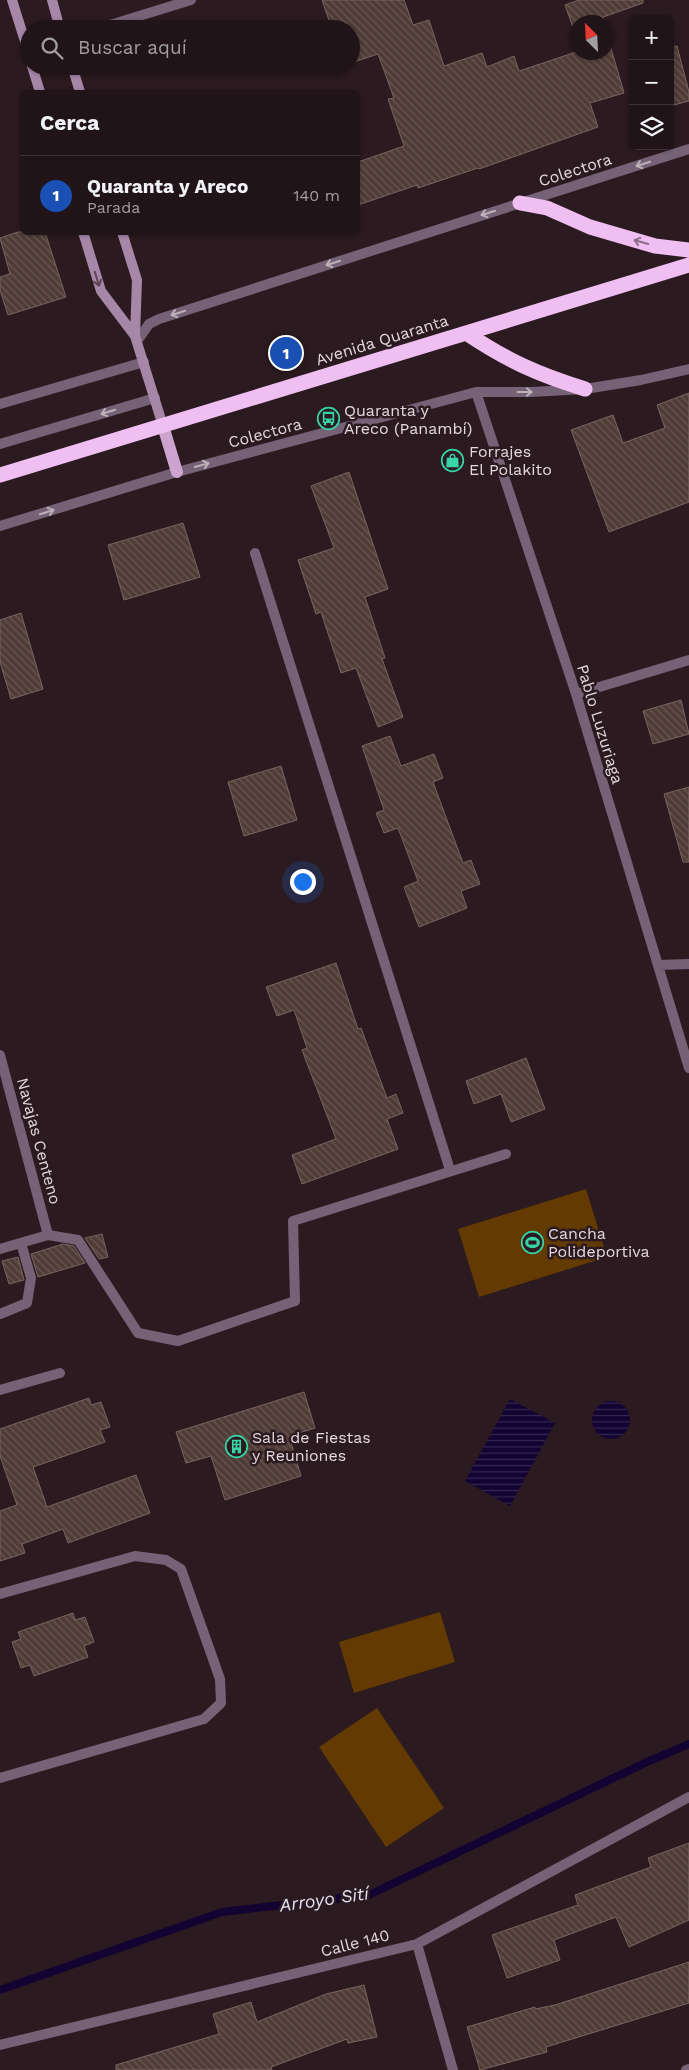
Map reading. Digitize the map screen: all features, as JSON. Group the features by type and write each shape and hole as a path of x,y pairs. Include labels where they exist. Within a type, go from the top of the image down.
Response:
{"highway":[{"path":"520,203 547,208 590,227 656,246 689,250"},
{"name":"Avenida Quaranta","path":"0,476 689,265"},
{"path":"466,333 504,358 543,376 586,388"}],"main road":[{"path":"12,0 20,25"},
{"path":"52,0 58,20"},
{"path":"35,75 39,90"},
{"path":"75,75 79,90"},
{"path":"84,235 101,291 136,339 177,472"},
{"path":"123,235 137,280 136,339"}],"street":[{"path":"125,20 191,0"},
{"name":"Colectora","path":"136,339 148,324 159,319 689,149"},
{"path":"0,404 144,362"},
{"name":"Colectora","path":"0,526 177,472 476,392 531,392 586,388 641,380 689,369"},
{"name":"Pablo Luzuriaga","path":"476,392 576,694 689,1068"},
{"path":"0,444 155,398"},
{"path":"255,553 450,1170"},
{"path":"576,694 689,660"},
{"path":"658,965 689,964"},
{"name":"Navajas Centeno","path":"0,1055 48,1235"},
{"path":"0,1249 48,1235 78,1240 138,1333 178,1341 294,1301 293,1221 450,1170 506,1154"},
{"path":"0,1314 27,1303 31,1278 21,1243"},
{"path":"0,1390 60,1373"},
{"path":"0,1594 136,1556 166,1560 181,1569 220,1679 221,1703 204,1719 0,1778"},
{"name":"Calle 140","path":"0,2046 417,1944 689,1797"},
{"path":"417,1944 454,2070"}],"shaded area":[{"name":"Cancha Polideportiva","path":"586,1189 607,1257 479,1297 458,1229"},
{"path":"510,1399 555,1423 510,1506 465,1481"},
{"path":"611,1401 624,1407 630,1420 624,1433 611,1439 598,1433 592,1420 598,1407"},
{"path":"440,1612 455,1662 354,1693 339,1642"},
{"path":"377,1708 444,1808 386,1847 319,1747"}],"building":[{"path":"322,0 404,0 413,25 429,20 444,66 482,53 487,67 514,56 519,71 569,54 569,60 614,59 624,93 590,103 598,127 479,169 418,188 417,185 360,204 360,161 404,146 388,99 394,98 378,54 360,60 360,20 329,20"},
{"path":"579,0 643,0 643,3 609,15 569,16 565,5"},
{"path":"674,46 677,46 689,92 689,101 674,105 674,60"},
{"path":"18,232 20,232 20,235 46,235 66,297 8,315 0,290 0,277 10,274 0,238"},
{"path":"689,393 689,502 609,532 571,430 613,415 623,443 665,428 657,405"},
{"path":"349,472 388,589 365,597 385,658 382,659 403,717 378,727 356,668 341,673 321,612 316,614 298,560 334,548 311,486"},
{"path":"183,523 200,577 124,600 108,545"},
{"path":"21,613 43,689 11,699 0,662 0,620"},
{"path":"681,700 689,734 653,744 643,711"},
{"path":"390,736 401,766 434,754 443,778 433,782 463,863 471,860 480,884 461,891 467,908 419,927 404,887 418,881 398,828 384,833 376,813 384,810 362,746"},
{"path":"281,766 297,820 244,836 228,782"},
{"path":"689,787 689,862 683,862 664,794"},
{"path":"336,963 358,1029 361,1028 387,1098 396,1094 403,1113 387,1119 398,1149 302,1184 292,1155 336,1139 302,1050 307,1048 294,1010 277,1016 266,987"},
{"path":"526,1058 545,1109 511,1122 501,1094 474,1104 466,1081"},
{"path":"102,1234 108,1257 99,1259 85,1238"},
{"path":"63,1244 74,1246 85,1263 38,1277 31,1254"},
{"path":"18,1257 24,1280 9,1284 2,1261"},
{"name":"Sala de Fiestas y Reuniones","path":"304,1392 315,1428 289,1436 301,1476 225,1500 211,1456 186,1463 176,1432"},
{"path":"89,1398 91,1405 101,1402 110,1427 100,1430 105,1442 33,1467 47,1507 136,1475 150,1513 68,1543 63,1529 22,1544 25,1553 0,1561 0,1511 17,1505 0,1456 0,1429"},
{"path":"73,1613 75,1620 85,1617 94,1642 84,1646 88,1657 34,1676 30,1665 21,1668 12,1642 21,1639 18,1632"},
{"path":"689,1843 689,1920 629,1947 616,1917 554,1940 560,1960 507,1978 492,1935 578,1905 575,1895 651,1867 648,1858"},
{"path":"689,1962 689,2003 546,2047 547,2052 480,2070 467,2027 535,2007 535,2009 555,2005"},
{"path":"364,1985 377,2037 348,2043 347,2039 271,2067 272,2070 116,2070 116,2065 219,2034 213,2014 251,2002 257,2022 326,1994"}],"waterway":[{"name":"Arroyo Sití","path":"0,1990 222,1912 369,1895 647,1762 689,1744"}],"place":[{"name":"Quaranta y Areco","path":"286,353"},
{"name":"Quaranta y Areco (Panambí)","path":"328,419"},
{"name":"Forrajes El Polakito","path":"453,460"},
{"name":"Cancha Polideportiva","path":"532,1242"},
{"name":"Sala de Fiestas y Reuniones","path":"236,1446"}]}
